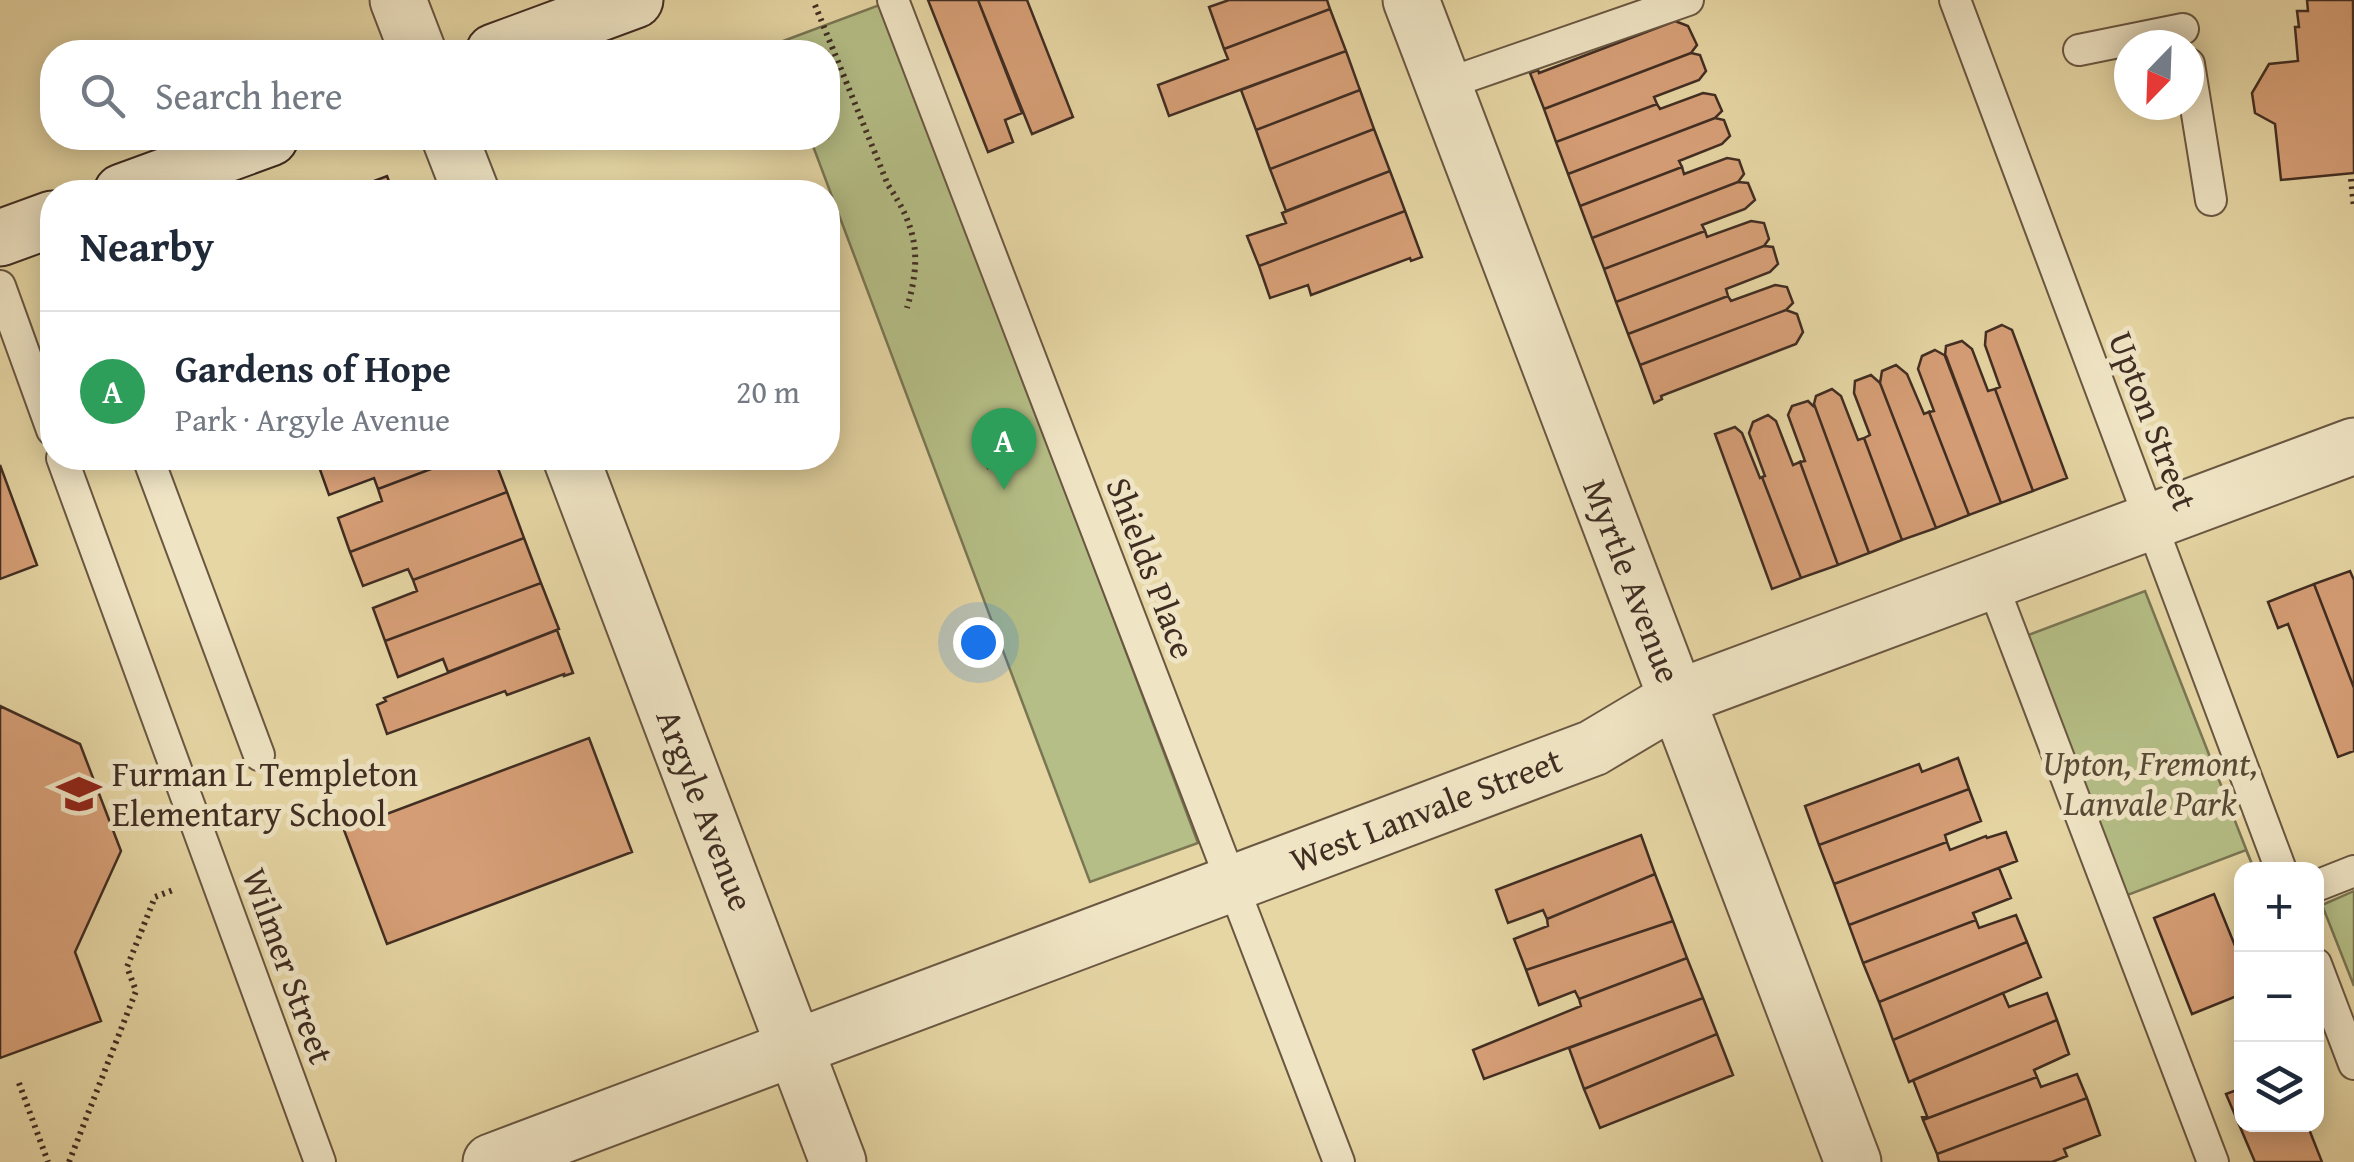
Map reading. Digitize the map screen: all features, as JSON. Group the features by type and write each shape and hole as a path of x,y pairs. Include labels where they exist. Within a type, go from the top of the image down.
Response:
{"street":[{"path":"398,0 413,40"},
{"path":"527,40 635,0"},
{"name":"Myrtle Avenue","path":"1410,0 1854,1162"},
{"path":"155,180 237,150"},
{"path":"455,150 466,180"},
{"path":"0,238 40,223"},
{"name":"West Lanvale Street","path":"491,1162 1594,748 1677,698 2354,446"},
{"name":"Argyle Avenue","path":"576,470 838,1162"}],"lane":[{"name":"Shields Place","path":"893,0 1338,1162"},
{"path":"1443,85 1688,0"},
{"name":"Upton Street","path":"1954,0 2278,862"},
{"path":"2079,50 2182,25"},
{"path":"2198,120 2212,200"},
{"path":"0,286 40,397"},
{"name":"Wilmer Street","path":"66,470 320,1162"},
{"path":"153,470 260,755"},
{"path":"1992,582 2214,1162"},
{"path":"2324,883 2354,872"},
{"path":"2324,985 2354,1064"}],"path":[{"path":"815,5 829,40"},
{"path":"840,66 888,184 905,210 914,240 916,272 907,308"},
{"path":"2351,180 2354,208"},
{"path":"69,1162 136,991 128,966 155,897 182,887"},
{"path":"19,1082 48,1162"}],"green space":[{"path":"882,4 1198,843 1090,882 840,218 840,180 826,180 815,150 840,150 840,40 786,40"},
{"name":"Upton, Fremont, Lanvale Park","path":"2145,591 2251,862 2246,850 2125,896 2023,637"},
{"name":"Upton, Fremont, Lanvale Park","path":"2354,891 2354,986 2324,910 2324,904"}],"building":[{"path":"928,0 978,0 1022,113 1005,120 1013,142 988,152"},
{"path":"978,0 1027,0 1073,117 1032,134"},
{"path":"1229,0 1327,0 1330,9 1224,49 1209,7"},
{"path":"2307,0 2353,0 2354,173 2281,180 2275,124 2255,113 2252,93 2269,64 2298,61 2297,11 2308,11"},
{"path":"1330,9 1346,51 1169,116 1158,85 1228,59 1224,49"},
{"path":"1675,21 1688,26 1697,45 1691,53 1544,109 1530,73 1539,73"},
{"path":"1346,51 1360,90 1256,130 1241,90"},
{"path":"1691,53 1700,55 1706,71 1699,80 1654,97 1657,104 1556,142 1544,109"},
{"path":"1360,90 1374,129 1270,169 1256,130"},
{"path":"1703,93 1715,95 1722,111 1715,118 1568,174 1556,142 1657,104 1660,109"},
{"path":"1715,118 1724,120 1730,136 1722,144 1679,161 1682,167 1580,206 1568,174"},
{"path":"1374,129 1390,171 1286,211 1270,169"},
{"path":"1727,158 1739,160 1744,174 1738,182 1592,238 1580,206 1682,167 1684,174"},
{"path":"1390,171 1405,211 1259,266 1247,236 1286,223 1282,213"},
{"path":"1738,182 1748,183 1755,200 1745,209 1702,225 1705,231 1604,269 1592,238"},
{"path":"1405,211 1422,257 1311,295 1308,285 1270,298 1259,266"},
{"path":"1751,221 1764,223 1769,239 1764,246 1616,302 1604,269 1705,231 1707,237"},
{"path":"1764,246 1773,247 1778,264 1770,272 1726,289 1728,296 1628,334 1616,302"},
{"path":"1775,285 1787,287 1793,303 1786,310 1640,365 1628,334 1728,296 1731,301"},
{"path":"1786,310 1797,314 1803,332 1796,344 1661,396 1654,403 1640,365"},
{"path":"2002,325 2012,330 2067,478 2033,491 1995,389 2000,387 1985,345 1986,332"},
{"path":"1962,341 1972,349 1988,391 1995,389 2033,491 2001,503 1945,356 1946,346"},
{"path":"1935,350 1946,356 2001,503 1969,515 1929,412 1934,411 1918,369 1922,356"},
{"path":"1896,365 1907,374 1924,414 1929,412 1969,515 1936,528 1880,383 1882,371"},
{"path":"1871,375 1880,383 1936,528 1902,540 1864,438 1870,435 1854,393 1855,381"},
{"path":"1832,389 1841,396 1858,440 1864,438 1902,540 1869,553 1814,404 1816,396"},
{"path":"1808,401 1814,404 1869,553 1838,565 1800,462 1805,461 1788,415 1792,406"},
{"path":"1768,415 1776,421 1793,465 1800,462 1838,565 1801,578 1749,433 1753,422"},
{"path":"1735,427 1742,433 1762,477 1801,578 1772,589 1715,434"},
{"path":"1006,439 1012,461 988,468 981,446"},
{"path":"0,465 37,565 0,579"},
{"path":"320,470 428,470 378,489 374,478 329,495"},
{"path":"428,470 499,470 507,492 350,552 338,518 382,501 378,489"},
{"path":"507,492 524,538 413,580 408,569 363,586 350,552"},
{"path":"524,538 541,583 385,641 373,608 417,591 413,580"},
{"path":"2350,571 2354,580 2354,688 2314,584"},
{"path":"541,583 559,629 448,672 443,659 398,677 385,641"},
{"path":"2314,584 2354,688 2354,751 2338,757 2288,624 2278,628 2268,602"},
{"path":"557,630 573,673 507,695 505,691 387,734 377,705 386,701 384,698"},
{"name":"Furman L Templeton Elementary School","path":"0,706 80,744 121,851 75,952 101,1021 0,1058"},
{"path":"589,738 632,852 387,944 344,830"},
{"path":"1958,758 1969,789 1819,845 1805,806 1919,764 1922,772"},
{"path":"1969,789 1981,821 1945,835 1947,842 1834,884 1819,845"},
{"path":"2006,832 2017,861 1849,925 1834,884 1947,842 1950,850"},
{"path":"1641,835 1655,874 1547,919 1543,910 1508,923 1496,890"},
{"path":"1999,868 2011,898 1973,913 1976,920 1863,963 1849,925"},
{"path":"1655,874 1673,921 1526,970 1514,939 1548,926 1547,919"},
{"path":"2214,894 2234,943 2234,997 2192,1014 2154,918"},
{"path":"2016,915 2027,942 1879,1002 1863,963 1976,920 1979,928"},
{"path":"1673,921 1687,958 1579,999 1575,991 1539,1005 1526,970"},
{"path":"2027,942 2041,977 1893,1040 1879,1002"},
{"path":"1687,958 1703,998 1484,1079 1473,1050 1581,1006 1579,999"},
{"path":"2003,993 2009,1007 2047,993 2057,1020 1909,1082 1893,1040"},
{"path":"1703,998 1717,1034 1584,1089 1569,1048"},
{"path":"2057,1020 2069,1054 2034,1070 2037,1077 1923,1120 1927,1116 1913,1080"},
{"path":"1717,1034 1733,1075 1600,1128 1584,1089"},
{"path":"2077,1074 2087,1098 1937,1154 1923,1120 2037,1077 2041,1087"},
{"path":"2234,1091 2234,1113 2226,1094"},
{"path":"2087,1098 2100,1135 2064,1149 2067,1156 2052,1162 1939,1162 1937,1154"},
{"path":"2242,1132 2310,1132 2322,1162 2255,1162"}],"place":[{"name":"Gardens of Hope","path":"1004,490"},
{"name":"Furman L Templeton Elementary School","path":"79,794"}]}
